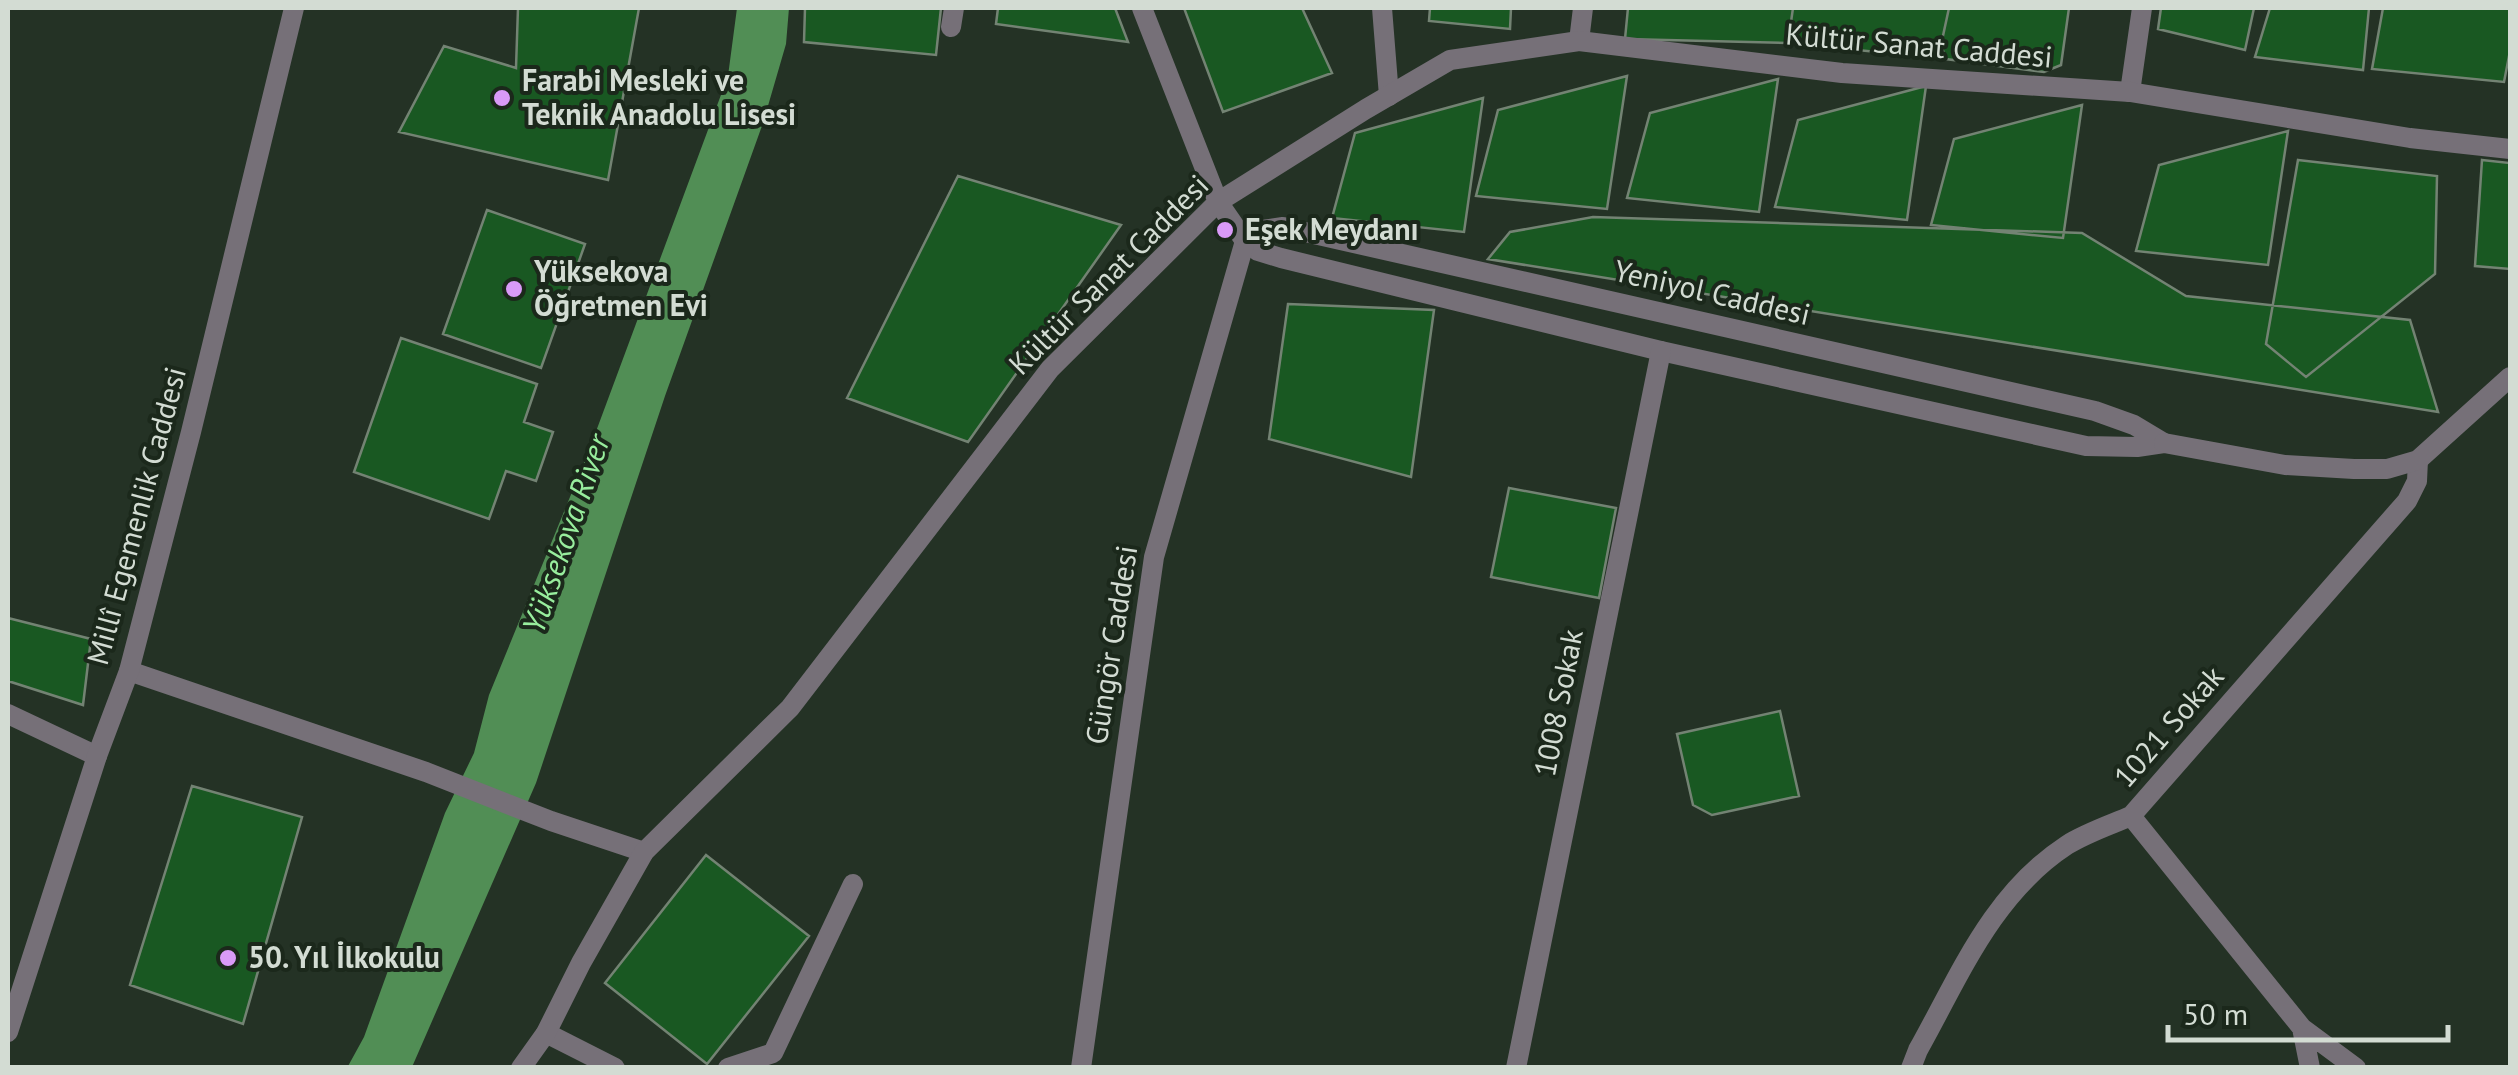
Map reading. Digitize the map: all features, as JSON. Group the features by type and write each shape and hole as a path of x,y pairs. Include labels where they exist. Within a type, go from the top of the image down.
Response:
{"street":[{"name":"Millî Egemenlik Caddesi","path":"8,1032 97,756 129,672 294,8"},
{"path":"1142,8 1218,202 1244,241"},
{"path":"1382,8 1389,96"},
{"path":"1578,41 1584,8"},
{"path":"2130,92 2142,8"},
{"name":"Kültür Sanat Caddesi","path":"521,1068 546,1034 581,962 644,852 790,708 1050,369 1218,202 1450,60 1578,41 1842,74 2130,92 2410,138 2510,149"},
{"name":"Yeniyol Caddesi","path":"2164,443 2134,425 2096,411 1283,227 1255,231 1244,241 1258,252 1661,351 2086,446 2164,443 2285,465 2354,470 2386,469 2418,460"},
{"name":"Güngör Caddesi","path":"1081,1068 1154,558 1244,241"},
{"name":"1008 Sokak","path":"1516,1068 1661,351"},
{"path":"2418,460 2510,377"},
{"name":"1021 Sokak","path":"2356,1068 2302,1028 2131,816 2408,501 2416,481 2418,460"},
{"path":"129,672 426,772 644,852"},
{"path":"8,714 97,756"},
{"path":"1910,1068 1987,924 2026,877 2069,844 2131,816"},
{"path":"728,1068 773,1053 853,884"},
{"path":"2302,1028 2310,1068"},
{"path":"546,1034 614,1068"}],"water":[{"name":"Yüksekova River","path":"737,8 789,8 786,44 763,123 665,396 536,783 412,1067 347,1068 364,1037 445,813 474,753 489,695 588,453 728,76"}],"building":[{"path":"518,8 639,8 608,180 399,132 444,46 516,68"},
{"path":"805,8 941,8 936,55 804,42"},
{"path":"998,8 1115,8 1128,42 996,24"},
{"path":"1184,8 1302,8 1332,73 1223,112"},
{"path":"1430,8 1511,8 1510,29 1429,21"},
{"path":"1628,8 1793,8 1788,43 1625,39"},
{"path":"1793,8 1949,8 1941,45 1946,59 1788,43"},
{"path":"1949,8 2069,8 2061,65 2044,72 1946,59 1941,45"},
{"path":"2161,8 2254,8 2245,50 2158,29"},
{"path":"2270,8 2369,8 2363,70 2255,57"},
{"path":"2383,8 2510,8 2510,51 2504,82 2372,69"},
{"path":"1627,76 1607,209 1476,196 1498,110"},
{"path":"1778,79 1759,212 1627,198 1650,113"},
{"path":"1926,86 1907,220 1775,207 1798,120"},
{"path":"1483,98 1464,232 1332,218 1355,133"},
{"path":"2082,105 2063,238 1931,225 1954,139"},
{"path":"2288,131 2268,265 2136,251 2159,165"},
{"path":"2298,160 2437,176 2435,274 2306,377 2266,344"},
{"path":"2482,160 2510,163 2510,269 2475,266"},
{"path":"958,176 1121,225 968,442 847,398"},
{"name":"Yüksekova Öğretmen Evi","path":"487,210 585,244 541,368 443,334"},
{"path":"1593,217 2082,233 2186,296 2410,320 2438,412 1488,259 1510,232"},
{"path":"1288,304 1434,310 1411,477 1269,439"},
{"path":"401,338 537,384 524,422 553,432 536,481 506,471 489,519 354,472"},
{"path":"1509,488 1616,508 1599,598 1491,577"},
{"path":"8,618 91,639 83,705 8,681"},
{"path":"1780,711 1799,796 1712,815 1693,805 1677,734"},
{"path":"192,786 302,817 243,1024 130,985"},
{"path":"706,855 809,936 707,1064 605,983"}],"place":[{"name":"Farabi Mesleki ve Teknik Anadolu Lisesi","path":"502,98"},
{"name":"Eşek Meydanı","path":"1225,230"},
{"name":"Yüksekova Öğretmen Evi","path":"514,289"},
{"name":"50. Yıl İlkokulu","path":"228,958"}]}
